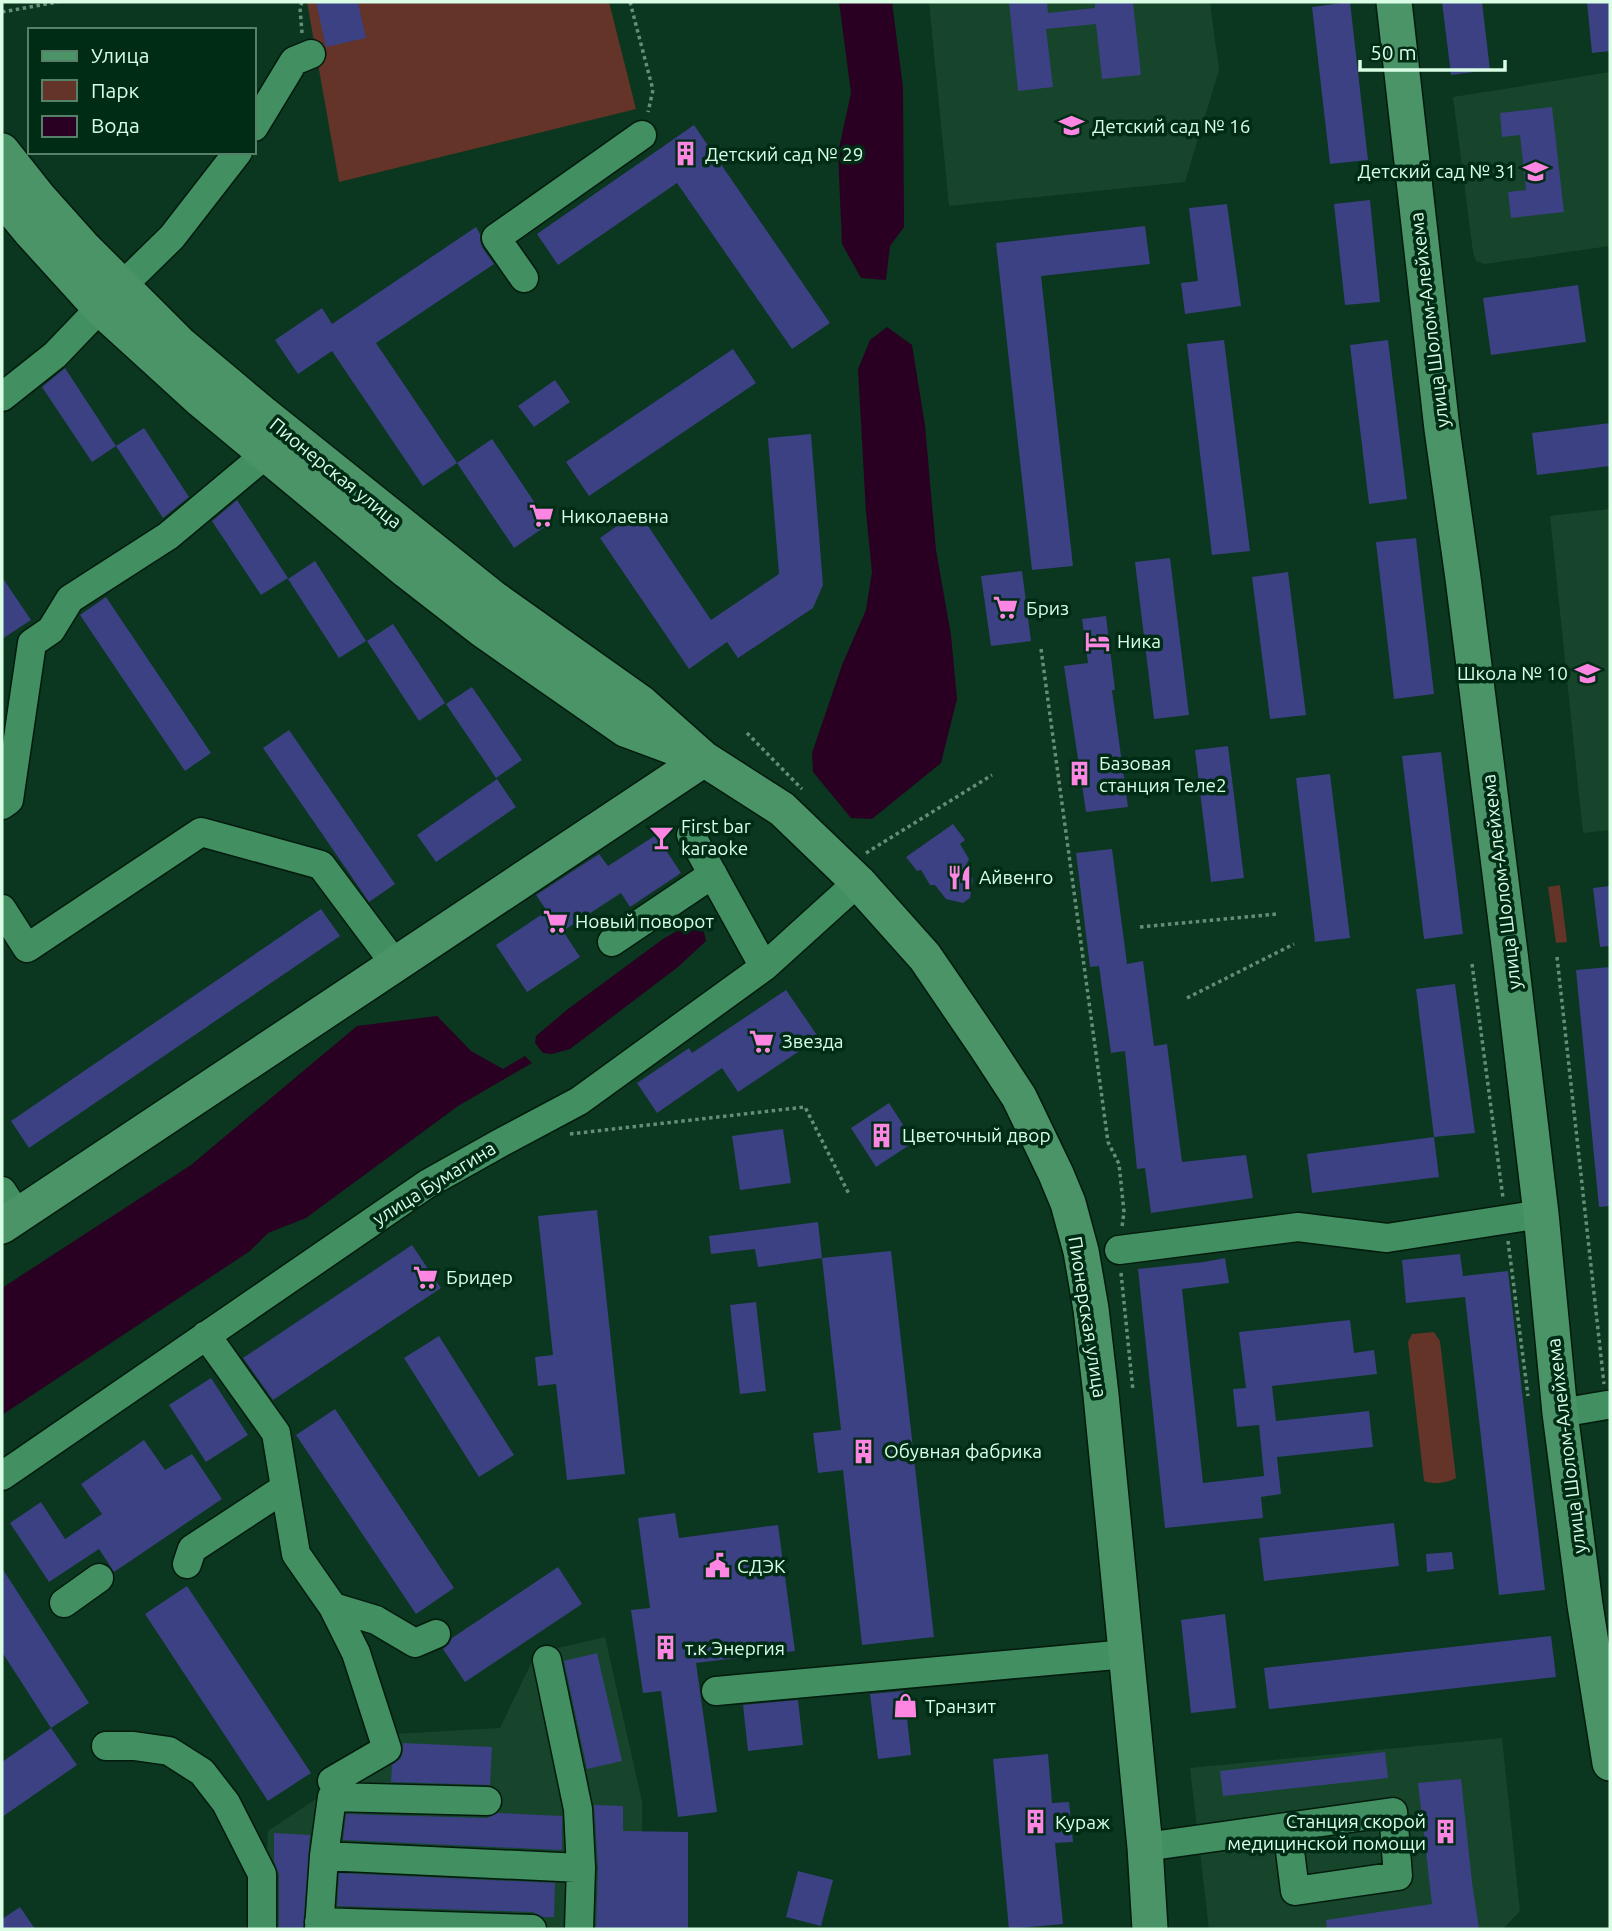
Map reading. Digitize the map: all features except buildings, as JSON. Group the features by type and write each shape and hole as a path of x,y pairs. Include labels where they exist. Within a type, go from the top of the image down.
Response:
{"main road":[{"name":"улица Шолом-Алейхема","path":"1394,2 1442,429 1480,711 1541,1214 1560,1413 1585,1605 1610,1763"},
{"name":"Пионерская улица","path":"2,151 40,200 82,246 111,297 201,400 264,455 483,630 625,729 704,759 741,781 862,867 985,1045 1018,1097 1056,1174 1068,1203 1081,1251 1091,1309 1145,1847 1150,1929"},
{"name":"Пионерская улица","path":"2,197 31,233 111,297 181,345 493,598 641,703 704,759"},
{"path":"7,1210 394,964 704,759"}],"street":[{"path":"256,124 294,61 311,54"},
{"path":"524,278 496,238 642,135"},
{"path":"2,397 55,355 172,237 236,154"},
{"path":"2,805 9,800 32,643 51,630 70,599 168,536 264,455"},
{"path":"2,909 27,947 201,832 321,865 394,964"},
{"path":"691,835 764,967"},
{"name":"улица Бумагина","path":"2,1476 427,1184 579,1101 764,967 862,867"},
{"path":"612,942 713,874"},
{"path":"1119,1250 1298,1227 1387,1238 1541,1214"},
{"path":"206,1335 276,1433 296,1554 333,1607 356,1653 387,1749 332,1780"},
{"path":"1560,1413 1606,1396"},
{"path":"187,1564 192,1549 285,1488"},
{"path":"64,1603 99,1578"},
{"path":"333,1607 376,1620 415,1643 436,1634"},
{"path":"716,1691 1126,1654"},
{"path":"547,1660 578,1810 581,1868 579,1929"},
{"path":"106,1746 134,1746 169,1751 202,1772 226,1803 262,1874 262,1929"},
{"path":"487,1801 332,1797 319,1926 532,1929"},
{"path":"1145,1847 1287,1827"},
{"path":"324,1856 581,1868"}],"path":[{"path":"2,12 58,2"},
{"path":"629,2 653,90 642,135"},
{"path":"1041,649 1108,1142 1119,1164 1124,1212 1119,1250 1133,1391"},
{"path":"862,867 992,775"},
{"path":"1140,927 1277,914"},
{"path":"1187,998 1294,944"},
{"path":"1557,957 1606,1396"},
{"path":"1472,964 1528,1396"},
{"path":"571,1134 805,1107 849,1194"}],"shaded area":[{"name":"Детский сад № 16","path":"929,2 1210,2 1219,70 1185,182 949,206"},
{"name":"Детский сад № 31","path":"1610,72 1610,246 1485,264 1476,261 1453,97"},
{"name":"Школа № 10","path":"1610,509 1610,830 1583,833 1550,516"},
{"path":"605,1637 642,1801 642,1929 263,1929 268,1831 316,1799 353,1788 377,1735 500,1728 536,1653"},
{"path":"1502,1738 1520,1911 1503,1929 1209,1929 1190,1768"}],"green space":[{"path":"307,2 609,2 636,109 339,182"},
{"path":"1560,885 1567,942 1556,943 1548,887"},
{"path":"1434,1332 1440,1341 1456,1478 1436,1483 1424,1481 1408,1342 1412,1334"}],"water":[{"path":"839,2 892,2 903,87 904,227 890,246 886,280 861,278 842,244 838,153 851,93"},
{"path":"887,327 912,345 925,425 936,550 951,635 957,699 941,763 872,819 851,818 813,772 812,753 842,665 866,610 872,572 858,369 870,340"},
{"path":"684,927 704,932 706,941 678,967 570,1049 552,1054 543,1053 535,1043 536,1036 663,939"},
{"path":"437,1016 471,1051 503,1069 525,1056 532,1063 458,1106 306,1218 268,1233 250,1251 2,1415 2,1288 191,1165 357,1026"}],"place":[{"name":"Детский сад № 16","path":"1072,126"},
{"name":"Детский сад № 29","path":"685,154"},
{"name":"Детский сад № 31","path":"1536,171"},
{"name":"Николаевна","path":"541,516"},
{"name":"Бриз","path":"1006,608"},
{"name":"Ника","path":"1097,641"},
{"name":"Школа № 10","path":"1588,673"},
{"name":"Базовая станция Теле2","path":"1079,774"},
{"name":"First bar karaoke","path":"661,837"},
{"name":"Айвенго","path":"959,877"},
{"name":"Новый поворот","path":"555,921"},
{"name":"Звезда","path":"762,1041"},
{"name":"Цветочный двор","path":"882,1135"},
{"name":"Бридер","path":"426,1277"},
{"name":"Обувная фабрика","path":"864,1451"},
{"name":"СДЭК","path":"717,1566"},
{"name":"т.к Энергия","path":"665,1648"},
{"name":"Транзит","path":"905,1706"},
{"name":"Кураж","path":"1035,1822"},
{"name":"Станция скорой медицинской помощи","path":"1446,1832"}]}
